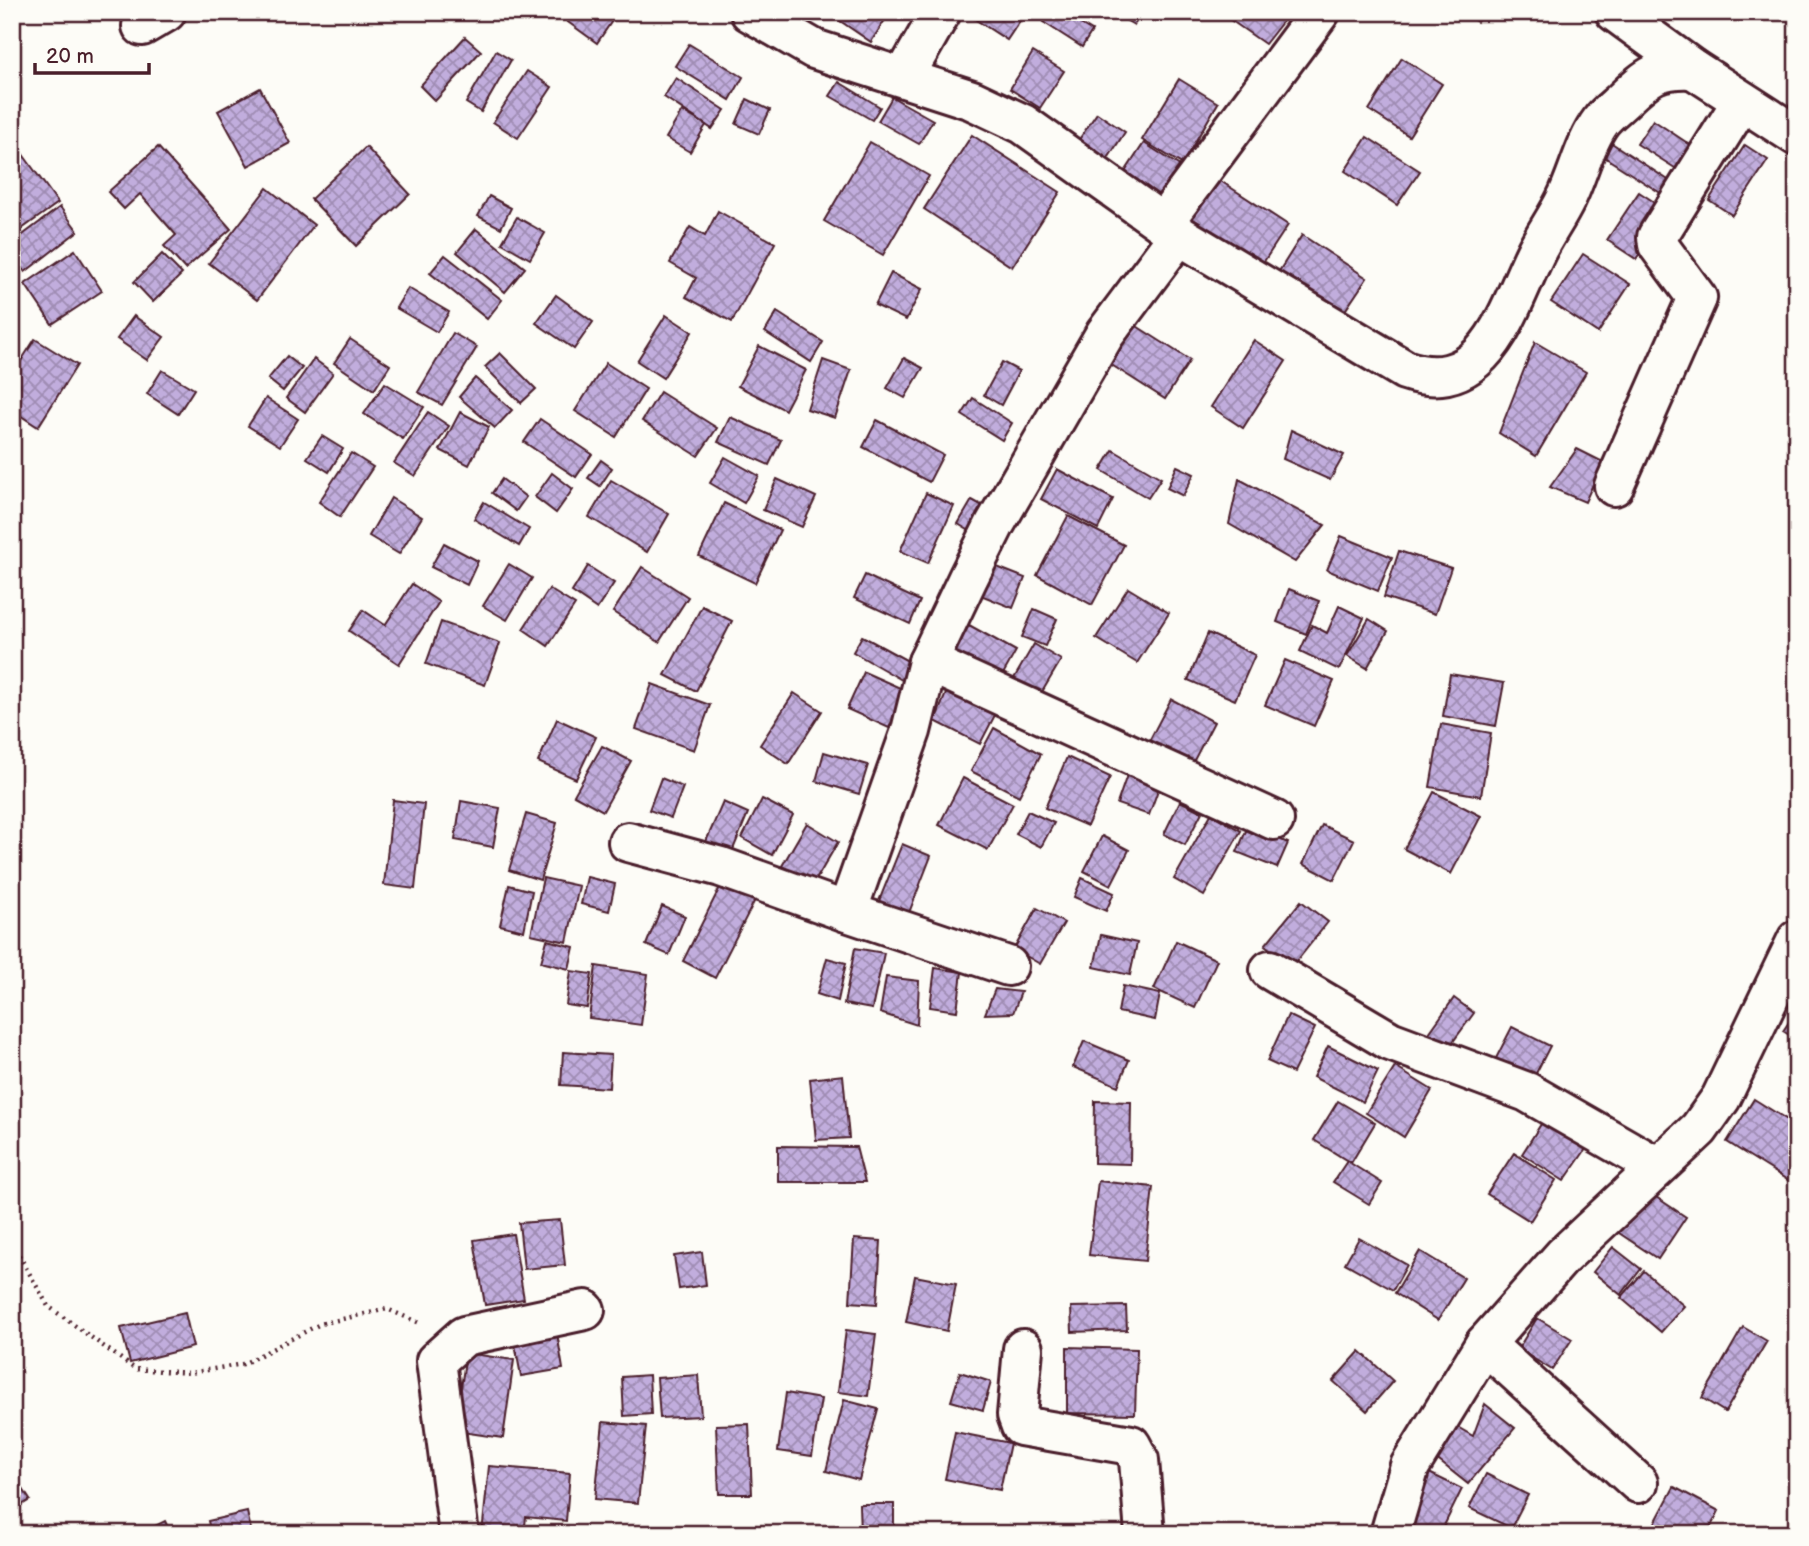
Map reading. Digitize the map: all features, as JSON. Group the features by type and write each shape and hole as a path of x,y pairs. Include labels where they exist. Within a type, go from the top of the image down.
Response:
{"street":[{"path":"750,12 814,49 972,100 1023,124 1171,229 1405,370 1423,376 1439,376 1465,367 1485,351 1502,329 1535,254 1566,201 1600,122 1647,77 1672,68 1693,69"},
{"path":"904,76 941,12"},
{"path":"847,912 911,731 928,662 995,524 1104,334 1171,229 1320,12"},
{"path":"1615,12 1693,69 1797,136"},
{"path":"1614,486 1697,298 1658,245 1657,237 1742,101"},
{"path":"928,662 1274,820"},
{"path":"628,842 721,867 1008,966"},
{"path":"1390,1534 1410,1466 1485,1344 1563,1256 1656,1166 1699,1129 1721,1098 1797,940"},
{"path":"1270,970 1390,1041 1527,1092 1656,1166"},
{"path":"459,1534 436,1361 464,1336 585,1310"},
{"path":"1485,1344 1638,1483"},
{"path":"1023,1349 1017,1415 1021,1426 1131,1445 1139,1460 1145,1534"}],"path":[{"path":"12,1243 48,1306 135,1369 190,1373 243,1364 320,1324 387,1309 437,1330 436,1361"}],"building":[{"path":"554,12 618,12 597,43"},
{"path":"827,12 890,12 871,42"},
{"path":"964,12 1010,12 1021,19 1007,40"},
{"path":"1049,12 1061,12 1092,31 1082,47 1043,22"},
{"path":"1121,12 1143,12 1134,25 1119,16"},
{"path":"1219,12 1290,12 1265,44"},
{"path":"1462,12 1484,12 1477,22"},
{"path":"465,37 481,51 435,101 420,86"},
{"path":"689,44 743,77 730,100 675,66"},
{"path":"496,51 511,60 481,112 466,103"},
{"path":"1033,52 1064,71 1040,108 1010,89"},
{"path":"1402,58 1442,84 1409,136 1369,110"},
{"path":"527,71 552,87 518,138 493,122"},
{"path":"676,78 725,110 712,129 664,97"},
{"path":"1179,79 1218,103 1182,164 1142,140"},
{"path":"839,82 880,107 872,120 830,96"},
{"path":"260,88 290,143 248,166 218,111"},
{"path":"892,97 933,120 919,144 878,121"},
{"path":"747,99 770,110 759,134 736,124"},
{"path":"682,111 706,125 690,152 666,138"},
{"path":"1097,113 1125,132 1105,163 1076,144"},
{"path":"1653,120 1701,152 1686,175 1637,144"},
{"path":"972,135 1060,192 1012,267 924,209"},
{"path":"1601,136 1685,191 1676,203 1592,149"},
{"path":"1367,137 1420,171 1397,205 1345,171"},
{"path":"14,142 58,203 12,236 12,202 15,199 12,195"},
{"path":"870,142 929,176 883,255 824,221"},
{"path":"1144,143 1183,168 1160,204 1121,178"},
{"path":"1745,145 1768,160 1732,215 1709,200"},
{"path":"158,147 231,229 185,269 164,246 176,235 140,194 124,209 108,192"},
{"path":"366,147 410,194 356,246 311,199"},
{"path":"1216,178 1288,225 1259,269 1187,223"},
{"path":"267,188 314,225 257,300 209,263"},
{"path":"1639,192 1668,211 1636,259 1607,240"},
{"path":"489,196 511,208 501,228 478,216"},
{"path":"60,207 78,231 25,272 12,255 12,243"},
{"path":"718,211 775,243 732,322 686,297 696,278 670,263 690,227 705,236"},
{"path":"517,217 545,233 530,259 502,243"},
{"path":"476,229 525,268 505,292 457,252"},
{"path":"1302,235 1367,278 1342,315 1278,273"},
{"path":"75,250 102,291 52,324 25,284"},
{"path":"162,254 182,274 153,302 134,282"},
{"path":"1583,254 1630,284 1598,333 1551,302"},
{"path":"445,255 502,300 487,319 430,273"},
{"path":"891,273 922,289 906,320 875,305"},
{"path":"408,288 449,312 437,332 396,308"},
{"path":"556,295 593,322 574,349 536,323"},
{"path":"777,312 823,342 811,362 765,332"},
{"path":"666,315 692,332 663,378 637,361"},
{"path":"134,316 164,337 147,360 117,339"},
{"path":"1135,325 1190,360 1165,399 1110,364"},
{"path":"453,333 477,347 442,405 418,392"},
{"path":"35,339 77,365 38,427 12,410 12,375"},
{"path":"350,339 390,365 374,390 334,363"},
{"path":"1254,340 1286,361 1243,428 1211,407"},
{"path":"1535,342 1586,372 1536,456 1499,433"},
{"path":"759,346 806,370 785,410 738,386"},
{"path":"500,353 536,389 521,403 485,367"},
{"path":"287,356 302,368 283,391 268,379"},
{"path":"904,358 923,368 905,398 887,388"},
{"path":"314,359 333,373 305,412 286,398"},
{"path":"823,360 851,370 835,418 807,409"},
{"path":"1002,362 1019,371 1001,405 984,395"},
{"path":"606,363 646,389 616,437 575,411"},
{"path":"162,370 194,389 178,414 147,394"},
{"path":"475,378 512,410 495,428 459,397"},
{"path":"385,383 424,407 403,439 364,414"},
{"path":"660,392 717,428 698,456 642,421"},
{"path":"266,398 298,419 280,446 248,426"},
{"path":"973,398 1012,423 1002,440 962,415"},
{"path":"428,412 449,426 415,476 394,463"},
{"path":"460,412 489,427 469,465 440,450"},
{"path":"730,417 781,440 769,465 718,442"},
{"path":"540,419 592,454 576,477 524,442"},
{"path":"877,420 943,455 929,482 863,447"},
{"path":"1291,430 1344,455 1330,480 1283,459"},
{"path":"322,436 343,449 329,472 307,458"},
{"path":"1577,449 1603,462 1585,502 1550,487"},
{"path":"1113,450 1161,478 1148,498 1101,470"},
{"path":"351,453 373,467 340,517 319,502"},
{"path":"725,457 759,476 744,503 710,483"},
{"path":"601,460 612,468 600,486 588,478"},
{"path":"1177,466 1194,474 1183,496 1167,488"},
{"path":"1057,469 1113,499 1098,529 1041,499"},
{"path":"552,473 573,489 556,513 535,497"},
{"path":"502,479 526,497 516,511 492,493"},
{"path":"777,479 816,497 802,527 763,510"},
{"path":"1239,479 1325,525 1295,562 1229,524"},
{"path":"611,480 669,514 647,552 589,517"},
{"path":"926,493 954,506 928,563 900,551"},
{"path":"391,498 422,517 399,554 369,536"},
{"path":"972,500 994,512 980,537 958,524"},
{"path":"484,502 529,529 519,546 474,519"},
{"path":"724,503 780,530 755,583 699,556"},
{"path":"1068,516 1124,545 1092,605 1037,575"},
{"path":"1341,536 1392,557 1378,591 1327,570"},
{"path":"444,543 478,561 467,585 431,567"},
{"path":"1399,551 1451,568 1435,614 1384,597"},
{"path":"979,560 1025,578 1013,608 968,590"},
{"path":"509,564 532,578 507,620 483,606"},
{"path":"588,566 614,583 597,609 572,592"},
{"path":"642,567 688,597 659,642 613,612"},
{"path":"865,575 920,601 910,624 854,598"},
{"path":"412,584 439,602 399,664 349,631 363,610 385,625"},
{"path":"1128,588 1169,613 1137,663 1096,638"},
{"path":"549,589 575,605 548,646 523,629"},
{"path":"1289,589 1319,601 1306,634 1277,622"},
{"path":"702,606 732,621 696,691 665,675"},
{"path":"1339,606 1364,618 1339,670 1300,651 1312,625 1327,633"},
{"path":"1034,609 1057,619 1045,646 1022,637"},
{"path":"1369,619 1388,631 1367,668 1347,656"},
{"path":"441,622 500,643 485,685 426,664"},
{"path":"969,625 1016,651 997,685 950,658"},
{"path":"1208,633 1255,655 1235,700 1188,680"},
{"path":"862,636 917,666 907,683 853,652"},
{"path":"1034,644 1061,660 1036,702 1009,687"},
{"path":"1285,660 1334,681 1314,726 1265,705"},
{"path":"864,672 907,691 889,728 847,709"},
{"path":"1450,674 1504,683 1496,726 1443,716"},
{"path":"652,684 710,705 694,750 636,729"},
{"path":"947,691 995,715 980,744 935,721"},
{"path":"794,693 822,711 788,764 760,745"},
{"path":"1171,699 1214,722 1190,768 1147,745"},
{"path":"557,719 596,737 576,779 538,762"},
{"path":"1441,724 1491,733 1481,796 1430,787"},
{"path":"994,728 1041,754 1019,796 971,771"},
{"path":"602,746 631,761 603,811 574,795"},
{"path":"824,752 868,765 859,794 816,781"},
{"path":"1067,757 1110,777 1087,826 1045,808"},
{"path":"1127,775 1159,787 1149,815 1117,804"},
{"path":"661,778 683,787 671,818 649,810"},
{"path":"963,778 1013,804 988,850 939,825"},
{"path":"1434,792 1481,816 1451,874 1404,849"},
{"path":"762,799 793,815 772,855 742,838"},
{"path":"393,800 424,804 415,889 384,885"},
{"path":"461,801 500,808 493,847 455,840"},
{"path":"1180,801 1202,812 1185,845 1164,834"},
{"path":"723,802 748,813 730,857 704,846"},
{"path":"1028,811 1054,823 1041,847 1016,834"},
{"path":"526,814 557,823 540,880 509,870"},
{"path":"1211,814 1241,831 1204,896 1174,879"},
{"path":"807,823 838,842 813,885 782,866"},
{"path":"1322,825 1354,840 1334,880 1303,864"},
{"path":"1248,826 1288,843 1277,868 1237,852"},
{"path":"1102,836 1129,850 1111,885 1084,871"},
{"path":"902,844 931,856 905,923 875,911"},
{"path":"587,877 615,884 609,911 581,904"},
{"path":"543,878 579,886 567,942 531,934"},
{"path":"1082,878 1114,893 1106,911 1074,897"},
{"path":"722,883 755,900 715,978 683,961"},
{"path":"509,885 532,891 524,931 500,925"},
{"path":"1301,901 1328,922 1292,967 1265,945"},
{"path":"662,906 685,916 669,955 646,945"},
{"path":"1037,908 1064,923 1040,964 1014,949"},
{"path":"1101,935 1137,943 1130,975 1094,967"},
{"path":"547,940 574,947 569,969 541,962"},
{"path":"1176,941 1217,960 1195,1008 1154,989"},
{"path":"855,948 884,953 872,1009 844,1004"},
{"path":"827,958 846,963 838,1001 817,994"},
{"path":"596,966 648,974 641,1025 589,1018"},
{"path":"935,968 962,972 957,1011 930,1007"},
{"path":"571,971 592,974 587,1008 566,1005"},
{"path":"886,977 919,981 917,1025 880,1013"},
{"path":"1123,986 1160,994 1155,1020 1118,1012"},
{"path":"995,989 1021,992 1013,1013 985,1014"},
{"path":"1454,998 1474,1013 1449,1047 1429,1033"},
{"path":"1797,1010 1797,1040 1783,1031"},
{"path":"1288,1015 1315,1028 1293,1073 1267,1061"},
{"path":"1512,1027 1550,1046 1529,1087 1491,1068"},
{"path":"1084,1041 1129,1060 1118,1086 1073,1067"},
{"path":"1328,1046 1378,1071 1363,1102 1313,1077"},
{"path":"563,1052 611,1055 609,1088 561,1085"},
{"path":"1395,1067 1432,1090 1404,1137 1366,1113"},
{"path":"843,1075 849,1138 816,1140 810,1079"},
{"path":"1754,1099 1797,1126 1797,1186 1727,1142"},
{"path":"1095,1101 1131,1102 1130,1164 1094,1163"},
{"path":"1338,1101 1375,1123 1351,1163 1314,1140"},
{"path":"1543,1121 1586,1149 1564,1181 1522,1154"},
{"path":"778,1146 856,1147 865,1182 778,1182"},
{"path":"1514,1153 1556,1180 1530,1221 1487,1194"},
{"path":"1347,1161 1382,1183 1369,1204 1333,1182"},
{"path":"1098,1181 1153,1187 1145,1261 1089,1255"},
{"path":"1641,1187 1686,1217 1658,1259 1613,1229"},
{"path":"560,1220 565,1265 524,1269 519,1223"},
{"path":"513,1234 524,1299 485,1305 474,1240"},
{"path":"1359,1238 1407,1265 1393,1290 1345,1263"},
{"path":"854,1239 881,1241 877,1304 850,1302"},
{"path":"1613,1247 1641,1269 1621,1295 1593,1272"},
{"path":"1420,1251 1464,1278 1438,1320 1395,1293"},
{"path":"702,1252 706,1285 679,1289 674,1256"},
{"path":"1644,1271 1684,1306 1661,1332 1621,1298"},
{"path":"915,1276 956,1284 947,1331 906,1322"},
{"path":"1126,1306 1127,1330 1072,1332 1071,1307"},
{"path":"185,1313 193,1347 130,1363 121,1328"},
{"path":"1537,1318 1572,1339 1552,1370 1518,1349"},
{"path":"556,1327 563,1369 521,1376 513,1334"},
{"path":"1743,1327 1767,1341 1725,1412 1702,1398"},
{"path":"846,1330 876,1334 868,1396 838,1392"},
{"path":"1067,1347 1137,1349 1135,1414 1067,1413"},
{"path":"1360,1351 1393,1381 1367,1411 1333,1381"},
{"path":"466,1353 514,1360 503,1438 455,1431"},
{"path":"960,1372 991,1382 983,1410 951,1401"},
{"path":"649,1375 651,1414 624,1416 622,1377"},
{"path":"698,1375 701,1416 660,1418 657,1378"},
{"path":"786,1393 821,1399 812,1456 778,1451"},
{"path":"844,1400 878,1409 859,1480 826,1471"},
{"path":"1485,1404 1515,1428 1468,1484 1434,1457 1454,1425 1473,1436"},
{"path":"603,1422 646,1426 638,1503 595,1499"},
{"path":"749,1424 752,1494 719,1494 716,1425"},
{"path":"955,1432 1010,1443 1000,1490 945,1479"},
{"path":"489,1466 570,1473 566,1521 526,1517 524,1534 482,1534"},
{"path":"1421,1469 1462,1489 1440,1534 1422,1534 1395,1521"},
{"path":"12,1472 30,1500 12,1511"},
{"path":"1486,1474 1528,1495 1511,1528 1469,1508"},
{"path":"1674,1487 1719,1511 1707,1534 1649,1534"},
{"path":"859,1504 894,1504 894,1534 860,1534"},
{"path":"247,1512 252,1534 211,1534 208,1521"},
{"path":"165,1521 171,1534 144,1534 143,1532"}]}
